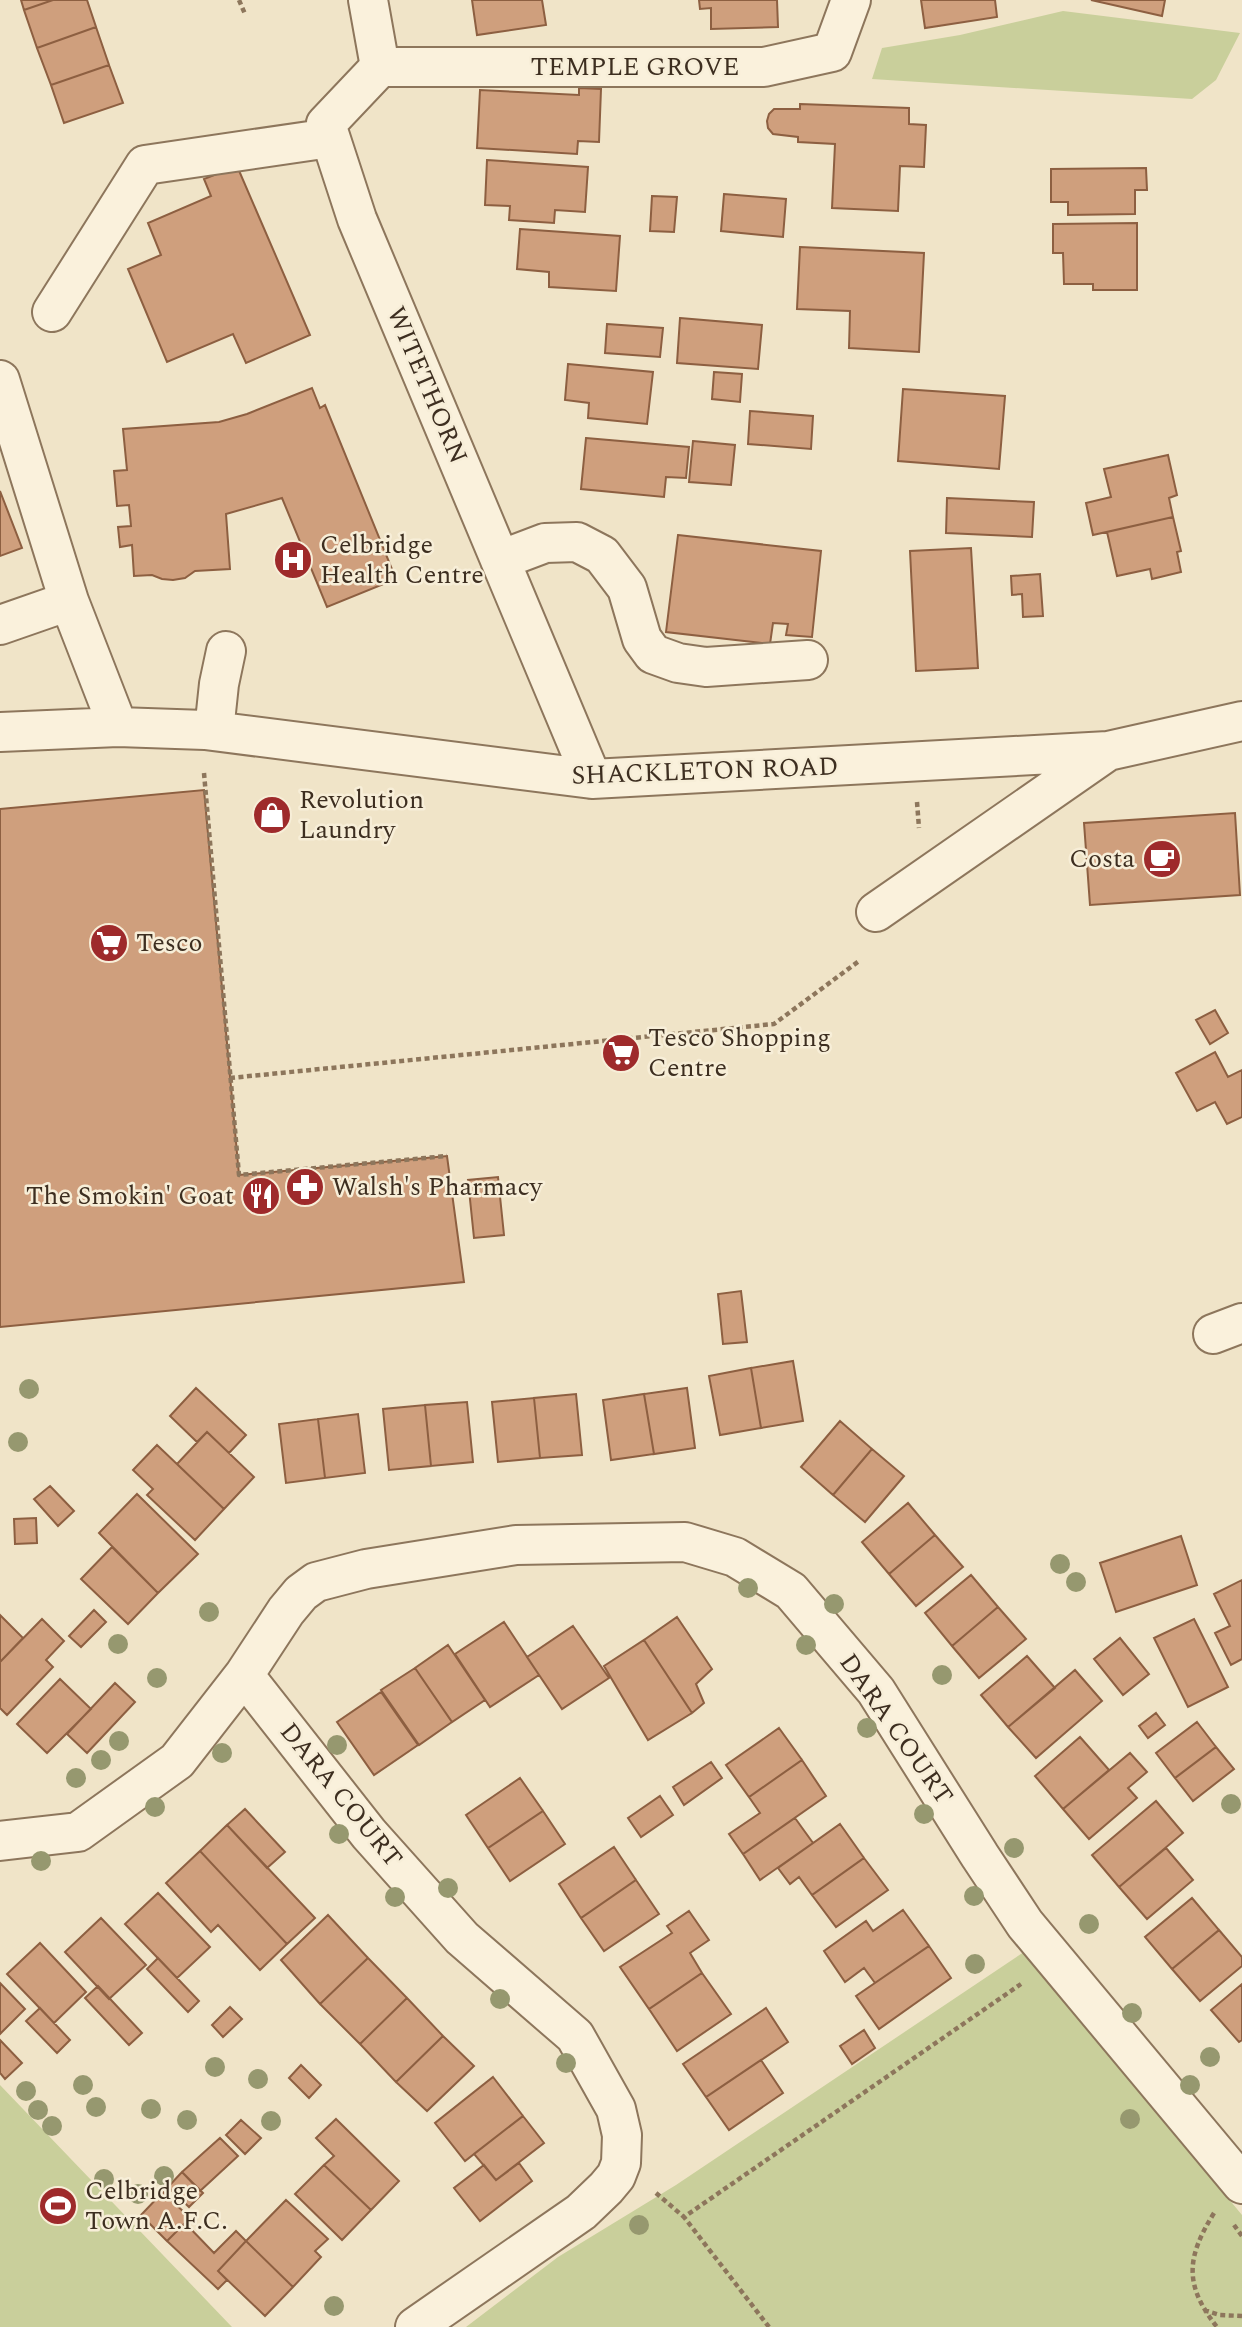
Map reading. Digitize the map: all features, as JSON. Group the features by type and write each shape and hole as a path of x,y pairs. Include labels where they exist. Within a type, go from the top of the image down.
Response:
{"street":[{"path":"52,312 145,165 330,138 326,124 380,66 368,0"},
{"name":"TEMPLE GROVE","path":"380,66 764,67 832,52 851,0"},
{"name":"WITETHORN","path":"330,138 358,219 592,779"},
{"path":"0,380 69,601 118,727"},
{"path":"500,561 545,543 577,542 602,555 627,588 642,639 653,654 678,663 706,667 808,660"},
{"path":"0,625 69,601"},
{"path":"209,730 226,651"},
{"name":"SHACKLETON ROAD","path":"0,732 118,727 209,730 592,779 1108,751 1242,720"},
{"path":"876,912 1108,751"},
{"name":"DARA COURT","path":"0,1841 78,1832 177,1761 244,1675 286,1611 301,1593 316,1582 366,1569 516,1545 685,1542 735,1557 791,1591 876,1691 1025,1924 1230,2195"},
{"name":"DARA COURT","path":"244,1675 369,1833 462,1938 575,2036 615,2109 622,2135 621,2163 616,2176 581,2212 415,2327"}],"path":[{"path":"239,0 245,14"},
{"path":"209,730 204,790 239,1175 447,1156"},
{"path":"916,798 920,837"},
{"path":"230,1078 774,1024 859,961"},
{"path":"769,2327 684,2217 1011,1992"},
{"path":"1217,2327 1203,2309 1194,2288 1192,2274 1194,2256 1208,2224 1230,2195"},
{"path":"1203,2309 1220,2315 1242,2316"}],"green space":[{"path":"1063,11 1240,33 1216,80 1192,99 872,79 882,48 960,35"},
{"path":"1024,1952 1242,2215 1242,2327 466,2327 558,2257 676,2185"},
{"name":"Celbridge Town A.F.C.","path":"0,2085 232,2327 0,2327"}],"building":[{"path":"21,0 53,0 24,10"},
{"path":"53,0 87,0 96,27 37,48 24,10"},
{"path":"472,0 542,0 546,25 477,35"},
{"path":"699,0 777,0 778,27 711,29 711,8 700,9"},
{"path":"921,0 995,0 997,17 925,28"},
{"path":"1091,0 1165,0 1162,16"},
{"path":"96,27 109,65 51,85 37,48"},
{"path":"109,65 123,103 64,123 51,85"},
{"path":"579,88 601,89 599,142 578,141 577,154 477,148 480,90 579,95"},
{"path":"800,104 909,108 909,124 926,125 924,167 900,166 898,211 832,208 835,144 798,142 798,137 773,134 768,128 769,114 774,109 800,109"},
{"path":"487,160 588,167 585,212 555,210 554,223 509,220 510,206 485,205"},
{"path":"237,166 310,335 246,363 233,334 167,362 128,269 161,255 148,223 211,196 204,179"},
{"path":"1146,168 1147,190 1135,190 1135,214 1068,215 1068,202 1051,202 1051,169"},
{"path":"724,194 786,199 783,237 721,231"},
{"path":"652,196 677,197 674,232 650,231"},
{"path":"1137,223 1137,290 1093,290 1093,284 1064,284 1063,253 1053,253 1053,224"},
{"path":"520,229 620,236 616,291 549,287 549,272 517,269"},
{"path":"800,247 924,253 919,352 849,348 850,311 797,309"},
{"path":"680,318 762,325 758,369 677,363"},
{"path":"607,324 663,328 660,357 605,353"},
{"path":"568,364 653,372 647,424 588,418 589,403 565,400"},
{"path":"714,372 742,374 740,402 712,399"},
{"path":"312,388 320,408 325,405 396,579 327,607 282,498 226,514 230,569 195,571 185,578 173,580 152,575 134,576 132,545 120,547 118,527 131,526 129,505 117,506 114,471 127,470 123,429 219,422 247,414"},
{"path":"903,389 1005,396 999,469 898,461"},
{"path":"750,411 813,416 811,449 748,444"},
{"path":"586,438 689,447 686,478 666,477 664,497 581,489"},
{"path":"693,441 735,445 731,485 689,482"},
{"path":"1168,455 1177,495 1169,498 1173,517 1093,535 1086,503 1111,497 1104,469"},
{"path":"0,491 22,548 0,556"},
{"path":"947,498 1034,502 1032,537 946,533"},
{"path":"1173,517 1181,551 1177,552 1181,572 1152,579 1150,569 1117,576 1107,532"},
{"path":"678,535 821,551 812,637 786,635 788,624 773,623 770,644 666,632"},
{"path":"971,548 978,668 916,671 910,551"},
{"path":"1040,574 1043,616 1023,617 1022,594 1012,595 1011,576"},
{"name":"Tesco","path":"204,790 239,1175 447,1156 464,1282 0,1327 0,809"},
{"name":"Costa","path":"1235,813 1240,895 1090,905 1084,823"},
{"path":"1215,1010 1228,1033 1210,1044 1196,1020"},
{"path":"1215,1052 1228,1077 1242,1070 1242,1117 1227,1124 1215,1102 1197,1111 1176,1073"},
{"path":"498,1177 504,1235 474,1238 468,1180"},
{"path":"741,1291 747,1342 723,1344 718,1294"},
{"path":"793,1361 803,1421 761,1428 751,1368"},
{"path":"751,1368 761,1428 720,1435 709,1376"},
{"path":"196,1388 246,1435 229,1453 207,1432 197,1442 170,1416"},
{"path":"687,1388 695,1448 654,1454 644,1394"},
{"path":"576,1394 582,1455 540,1458 534,1398"},
{"path":"644,1394 654,1454 611,1460 603,1400"},
{"path":"534,1398 540,1458 498,1462 492,1402"},
{"path":"467,1402 473,1462 431,1466 425,1405"},
{"path":"425,1405 431,1466 389,1470 383,1409"},
{"path":"358,1414 365,1473 325,1478 318,1419"},
{"path":"318,1419 325,1478 286,1483 279,1424"},
{"path":"840,1421 872,1449 833,1495 801,1467"},
{"path":"207,1432 254,1477 224,1509 177,1464"},
{"path":"157,1445 224,1509 195,1540 147,1495 153,1489 133,1470"},
{"path":"872,1449 904,1476 865,1522 833,1495"},
{"path":"50,1486 74,1511 58,1526 34,1499"},
{"path":"137,1494 198,1554 158,1593 99,1533"},
{"path":"908,1503 935,1535 889,1574 862,1542"},
{"path":"36,1518 37,1543 15,1544 14,1519"},
{"path":"935,1535 963,1567 916,1606 889,1574"},
{"path":"1181,1536 1197,1585 1116,1612 1100,1563"},
{"path":"112,1547 158,1593 128,1624 81,1579"},
{"path":"971,1575 998,1607 952,1646 925,1613"},
{"path":"1242,1580 1242,1659 1231,1665 1215,1633 1230,1626 1214,1594"},
{"path":"998,1607 1026,1639 979,1678 952,1646"},
{"path":"94,1610 106,1622 81,1647 69,1636"},
{"path":"0,1615 23,1638 0,1662"},
{"path":"677,1617 712,1669 696,1684 704,1703 692,1713 644,1640"},
{"path":"42,1619 64,1641 46,1660 53,1667 7,1715 0,1708 0,1662"},
{"path":"1194,1619 1228,1687 1188,1707 1154,1638"},
{"path":"504,1622 539,1675 490,1707 455,1654"},
{"path":"573,1626 609,1678 562,1709 527,1657"},
{"path":"1120,1638 1149,1674 1123,1695 1094,1659"},
{"path":"644,1640 692,1713 648,1740 604,1666"},
{"path":"448,1645 485,1700 452,1722 415,1668"},
{"path":"1027,1656 1055,1688 1008,1727 981,1695"},
{"path":"415,1668 452,1722 419,1745 381,1690"},
{"path":"1075,1670 1102,1701 1036,1758 1008,1727"},
{"path":"60,1679 91,1709 47,1753 17,1724"},
{"path":"115,1683 135,1702 87,1753 67,1734"},
{"path":"381,1692 418,1745 374,1775 337,1722"},
{"path":"1156,1713 1165,1725 1148,1738 1139,1726"},
{"path":"1197,1722 1216,1747 1175,1778 1156,1753"},
{"path":"779,1728 802,1760 749,1797 726,1765"},
{"path":"1080,1737 1109,1770 1063,1809 1035,1776"},
{"path":"1216,1747 1234,1769 1193,1801 1175,1778"},
{"path":"1130,1753 1147,1772 1128,1788 1137,1798 1089,1839 1063,1809"},
{"path":"802,1760 826,1796 743,1854 729,1834 760,1813 749,1797"},
{"path":"711,1762 722,1778 684,1805 673,1787"},
{"path":"520,1778 543,1811 488,1848 466,1815"},
{"path":"660,1796 673,1815 641,1837 628,1818"},
{"path":"1156,1801 1183,1833 1119,1887 1092,1855"},
{"path":"245,1809 285,1852 267,1868 227,1825"},
{"path":"543,1811 565,1844 510,1881 488,1848"},
{"path":"795,1818 813,1843 760,1880 743,1854"},
{"path":"840,1824 864,1858 812,1895 799,1877 790,1884 778,1868"},
{"path":"227,1825 315,1918 287,1944 200,1851"},
{"path":"614,1847 636,1880 581,1918 559,1884"},
{"path":"1166,1848 1193,1880 1147,1919 1119,1887"},
{"path":"200,1851 287,1944 260,1970 218,1925 211,1932 166,1883"},
{"path":"864,1858 888,1890 836,1927 812,1895"},
{"path":"636,1880 659,1914 604,1951 581,1918"},
{"path":"158,1893 210,1947 177,1978 125,1924"},
{"path":"1192,1898 1219,1930 1172,1969 1145,1937"},
{"path":"903,1910 929,1946 875,1983 864,1968 845,1982 824,1951 866,1921 873,1931"},
{"path":"689,1911 709,1940 690,1953 702,1973 649,2009 620,1967 672,1933 667,1926"},
{"path":"328,1915 368,1958 320,2004 281,1960"},
{"path":"101,1918 146,1965 109,1999 65,1952"},
{"path":"1219,1930 1242,1957 1242,1966 1200,2001 1172,1969"},
{"path":"40,1943 86,1992 54,2023 7,1974"},
{"path":"929,1946 951,1978 879,2029 856,1996"},
{"path":"158,1958 199,2001 188,2012 147,1969"},
{"path":"368,1958 407,1998 360,2044 320,2004"},
{"path":"702,1973 731,2014 677,2051 649,2009"},
{"path":"0,1983 25,2009 0,2034"},
{"path":"1242,1984 1242,2040 1239,2042 1211,2010"},
{"path":"98,1986 142,2033 129,2045 85,1998"},
{"path":"407,1998 443,2036 396,2082 360,2044"},
{"path":"230,2007 242,2019 223,2037 212,2025"},
{"path":"40,2008 70,2040 57,2053 26,2021"},
{"path":"766,2008 788,2042 706,2097 683,2064"},
{"path":"864,2030 875,2048 852,2064 840,2046"},
{"path":"443,2036 474,2066 427,2111 396,2082"},
{"path":"0,2040 22,2063 5,2079 0,2073"},
{"path":"761,2060 783,2093 729,2130 706,2097"},
{"path":"301,2065 321,2085 309,2098 289,2078"},
{"path":"493,2077 523,2116 465,2161 435,2123"},
{"path":"523,2116 544,2143 496,2180 474,2154"},
{"path":"336,2119 399,2181 371,2210 324,2165 334,2156 316,2138"},
{"path":"241,2120 261,2138 245,2154 226,2135"},
{"path":"220,2138 238,2156 200,2191 182,2172"},
{"path":"519,2163 532,2181 480,2221 454,2188 484,2165 496,2180"},
{"path":"324,2165 371,2210 342,2240 295,2194"},
{"path":"182,2172 203,2193 189,2207 168,2187"},
{"path":"163,2192 190,2218 167,2241 141,2215"},
{"path":"286,2200 328,2239 315,2251 321,2257 293,2287 246,2241"},
{"path":"185,2223 214,2253 236,2231 246,2241 218,2271 227,2280 218,2289 167,2241"},
{"path":"246,2241 293,2287 265,2316 218,2271"}],"place":[{"name":"Celbridge Health Centre","path":"293,560"},
{"name":"Revolution Laundry","path":"272,815"},
{"name":"Costa","path":"1162,859"},
{"name":"Tesco","path":"109,943"},
{"name":"Tesco Shopping Centre","path":"621,1053"},
{"name":"Walsh's Pharmacy","path":"305,1187"},
{"name":"The Smokin' Goat","path":"261,1196"},
{"name":"Celbridge Town A.F.C.","path":"58,2206"}]}
